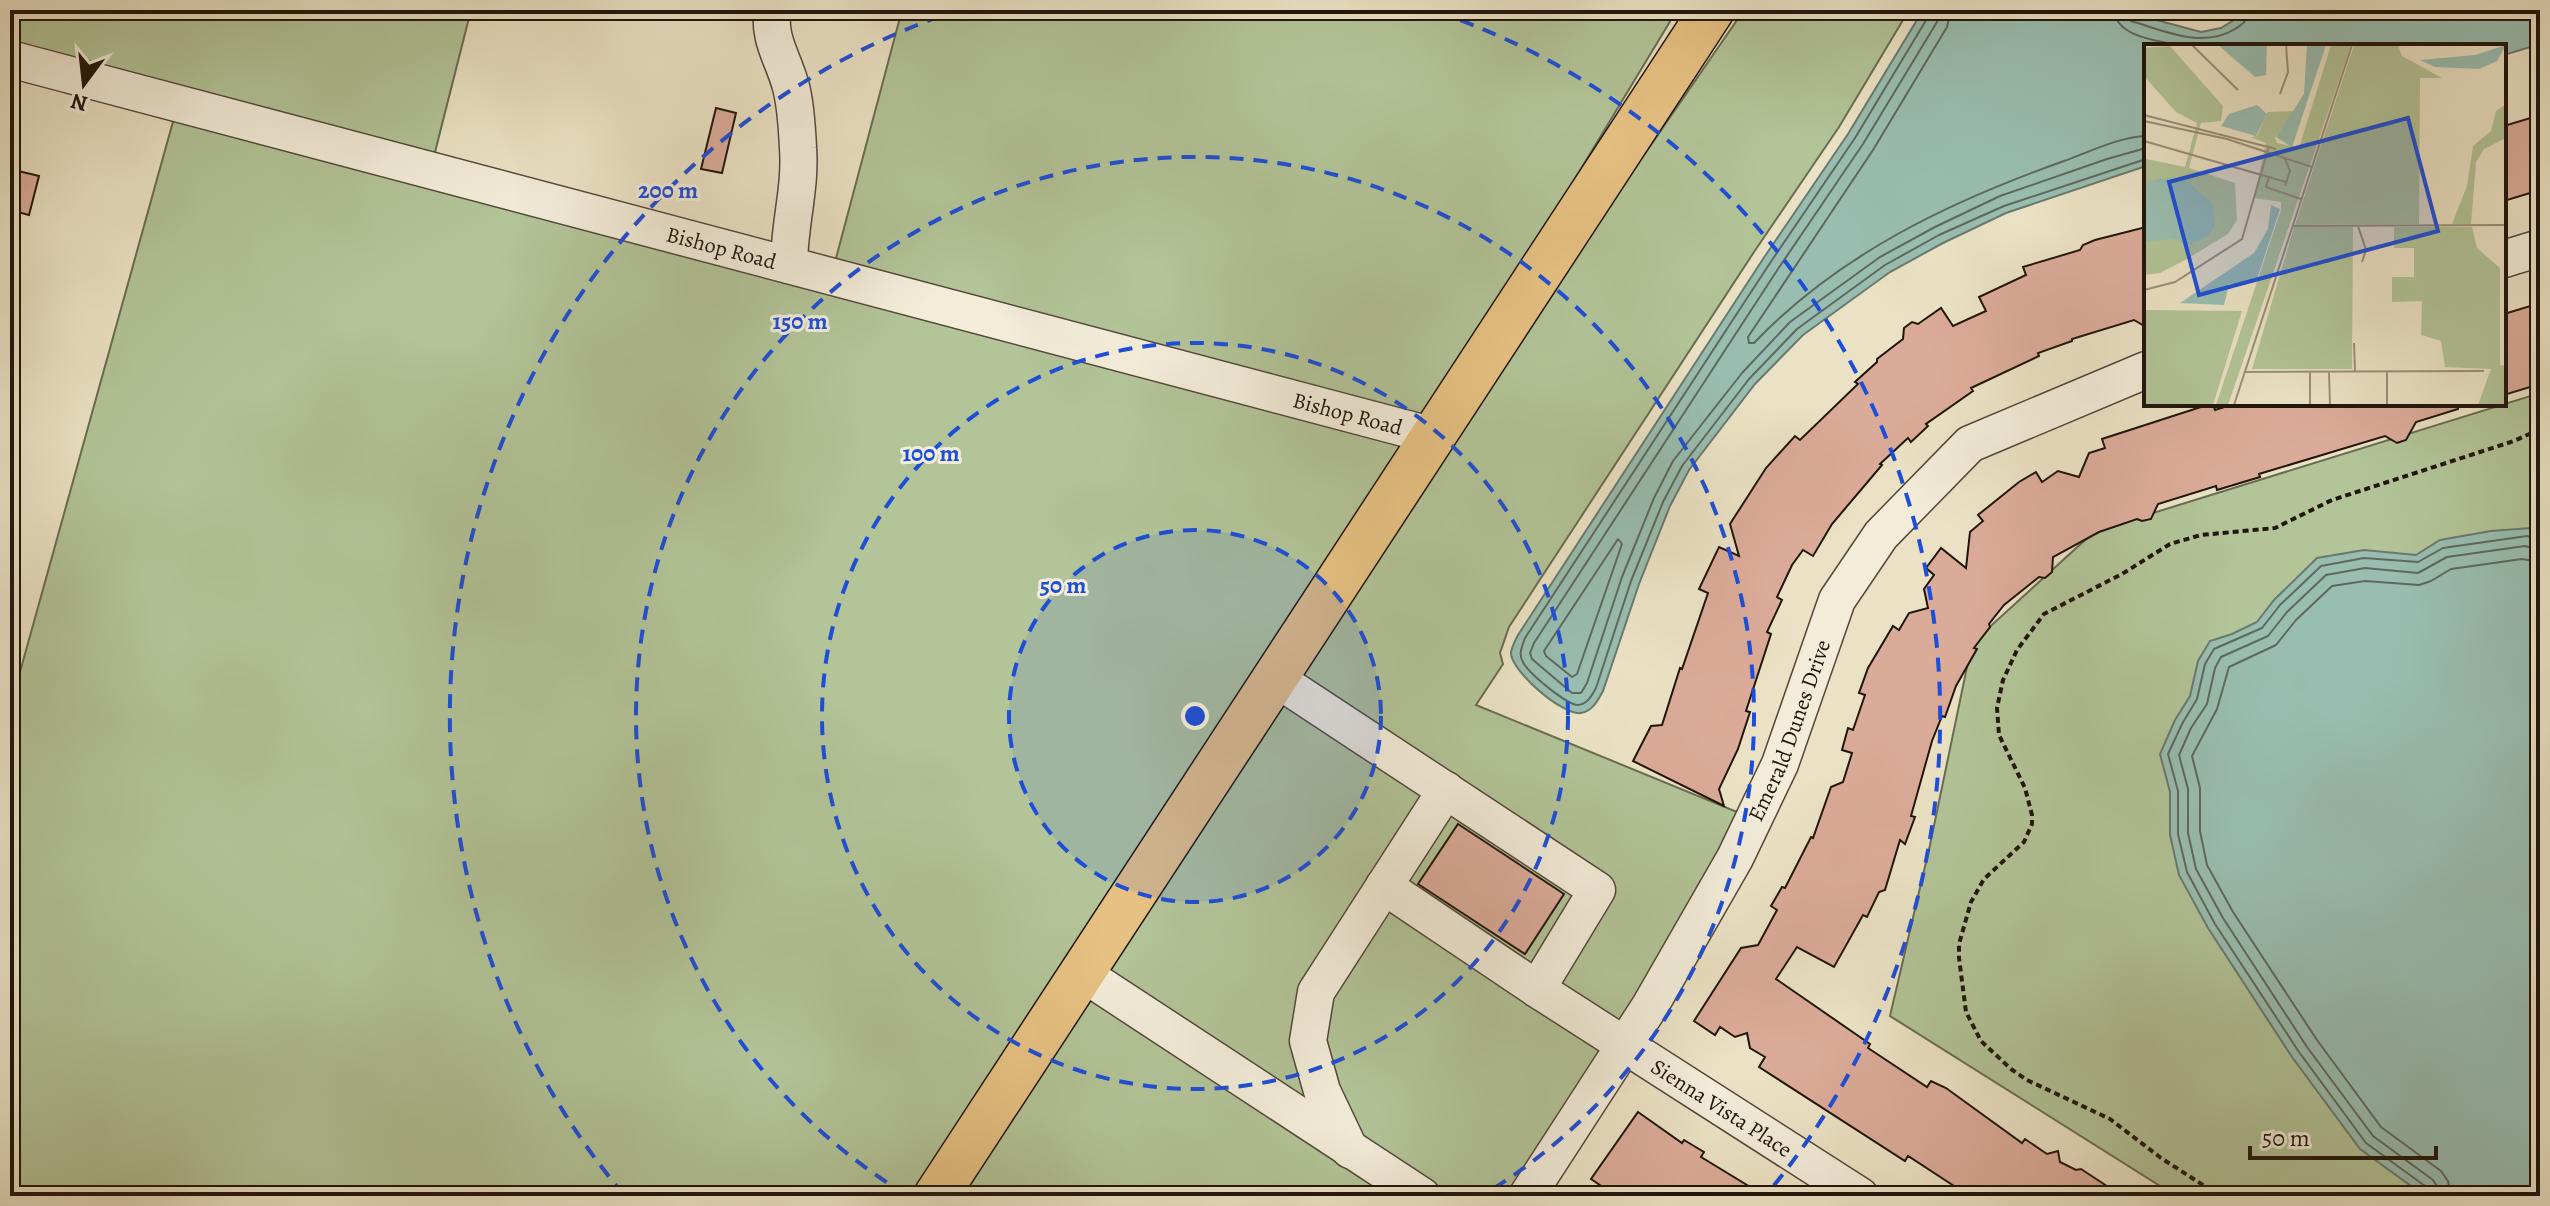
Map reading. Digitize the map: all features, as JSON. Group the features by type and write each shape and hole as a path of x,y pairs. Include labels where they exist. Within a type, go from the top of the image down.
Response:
{"main road":[{"path":"936,1196 1712,10"}],"street":[{"path":"772,10 770,30 791,88 798,150 798,187 789,238 789,265"},
{"name":"Bishop Road","path":"10,59 1434,436"},
{"path":"2506,258 2540,248"},
{"name":"Emerald Dunes Drive","path":"1527,1196 1625,1045 1735,858 1780,764 1837,600 1881,535 1970,444 2144,371"},
{"path":"1275,678 1597,890 1537,989"},
{"path":"1350,1150 1322,1091 1308,1041 1316,992 1446,790"},
{"name":"Sienna Vista Place","path":"1384,886 1537,989 1860,1196"},
{"path":"1082,973 1422,1196"}],"path":[{"path":"2220,1196 2161,1158 2110,1119 2019,1074 1981,1041 1966,1012 1959,944 1971,902 1984,879 2024,842 2032,824 2025,788 1999,735 1997,708 2003,680 2017,650 2044,614 2122,574 2170,544 2201,535 2275,528 2332,500 2514,441 2540,429"}],"green space":[{"path":"10,10 471,10 434,156 10,44"},
{"path":"902,10 1677,10 1429,420 835,262"},
{"path":"1744,10 1909,10 1839,127 1509,627 1500,653 1503,664 1476,705 1742,814 1639,999 1510,1196 1178,1196 1170,1190 1165,1196 952,1196 1446,442"},
{"path":"174,118 1412,445 921,1196 10,1196 10,708"},
{"path":"2540,393 2540,1196 2176,1196 1890,1016 1972,643 2095,531"}],"water":[{"path":"1923,10 2119,10 2201,32 2221,28 2243,10 2540,10 2540,44 2506,54 2506,44 2144,44 2144,167 2006,213 1943,243 1890,272 1803,335 1755,384 1689,470 1670,506 1597,701 1581,713 1562,707 1528,681 1513,661 1511,651 1518,635 1848,134"},
{"path":"2531,528 2540,535 2540,1196 2425,1196 2360,1149 2292,1057 2208,928 2179,875 2170,835 2170,792 2160,754 2190,696 2198,661 2210,641 2257,622 2274,600 2317,558 2364,550 2416,555 2440,540"}],"building":[{"path":"716,108 736,113 722,173 701,169"},
{"path":"2540,115 2540,190 2506,200 2506,125"},
{"path":"10,169 39,176 29,215 10,210"},
{"path":"2144,228 2144,326 2134,320 2072,339 1971,388 1973,391 1926,424 1928,426 1911,442 1908,438 1880,464 1832,524 1813,556 1803,550 1777,597 1782,600 1767,632 1771,634 1746,711 1750,712 1738,749 1719,789 1724,806 1633,761 1651,726 1662,725 1708,593 1699,589 1719,547 1739,556 1730,524 1766,468 1795,436 1800,440 1858,384 1855,382 1877,359 1903,339 1904,328 1912,322 1918,324 1941,308 1953,326 1986,311 1979,297 2026,275 2023,267 2080,250 2083,245"},
{"path":"2540,303 2540,384 2506,394 2506,313"},
{"path":"2204,406 2214,406 2215,410 2228,406 2458,406 2458,409 2416,422 2406,440 2397,443 2385,436 2217,490 2216,486 2158,504 2151,519 2137,519 2099,532 2053,557 2052,572 2045,578 2039,577 2004,605 1989,624 1990,627 1974,648 1977,649 1956,686 1932,741 1911,816 1915,817 1905,844 1900,840 1885,890 1879,892 1867,917 1863,915 1834,967 1797,947 1776,979 1870,1044 1868,1048 1927,1087 1931,1081 1946,1088 2022,1143 2025,1139 2047,1154 2058,1151 2060,1162 2076,1170 2081,1169 2122,1196 1947,1196 1954,1186 1908,1156 1905,1161 1759,1067 1765,1057 1750,1048 1747,1033 1735,1037 1720,1027 1715,1035 1694,1021 1741,948 1758,945 1777,910 1771,906 1782,887 1785,888 1813,838 1831,787 1843,782 1852,753 1842,750 1848,728 1853,730 1865,695 1859,693 1868,668 1893,626 1899,630 1909,613 1928,608 1924,589 1934,575 1926,568 1941,548 1966,568 1970,532 1983,521 1978,515 2036,472 2042,482 2058,471 2079,477 2089,453 2105,448 2102,439"},
{"path":"1458,824 1564,894 1525,954 1418,884"},
{"path":"1638,1112 1682,1143 1684,1140 1704,1152 1701,1157 1765,1196 1616,1196 1591,1179"}]}
